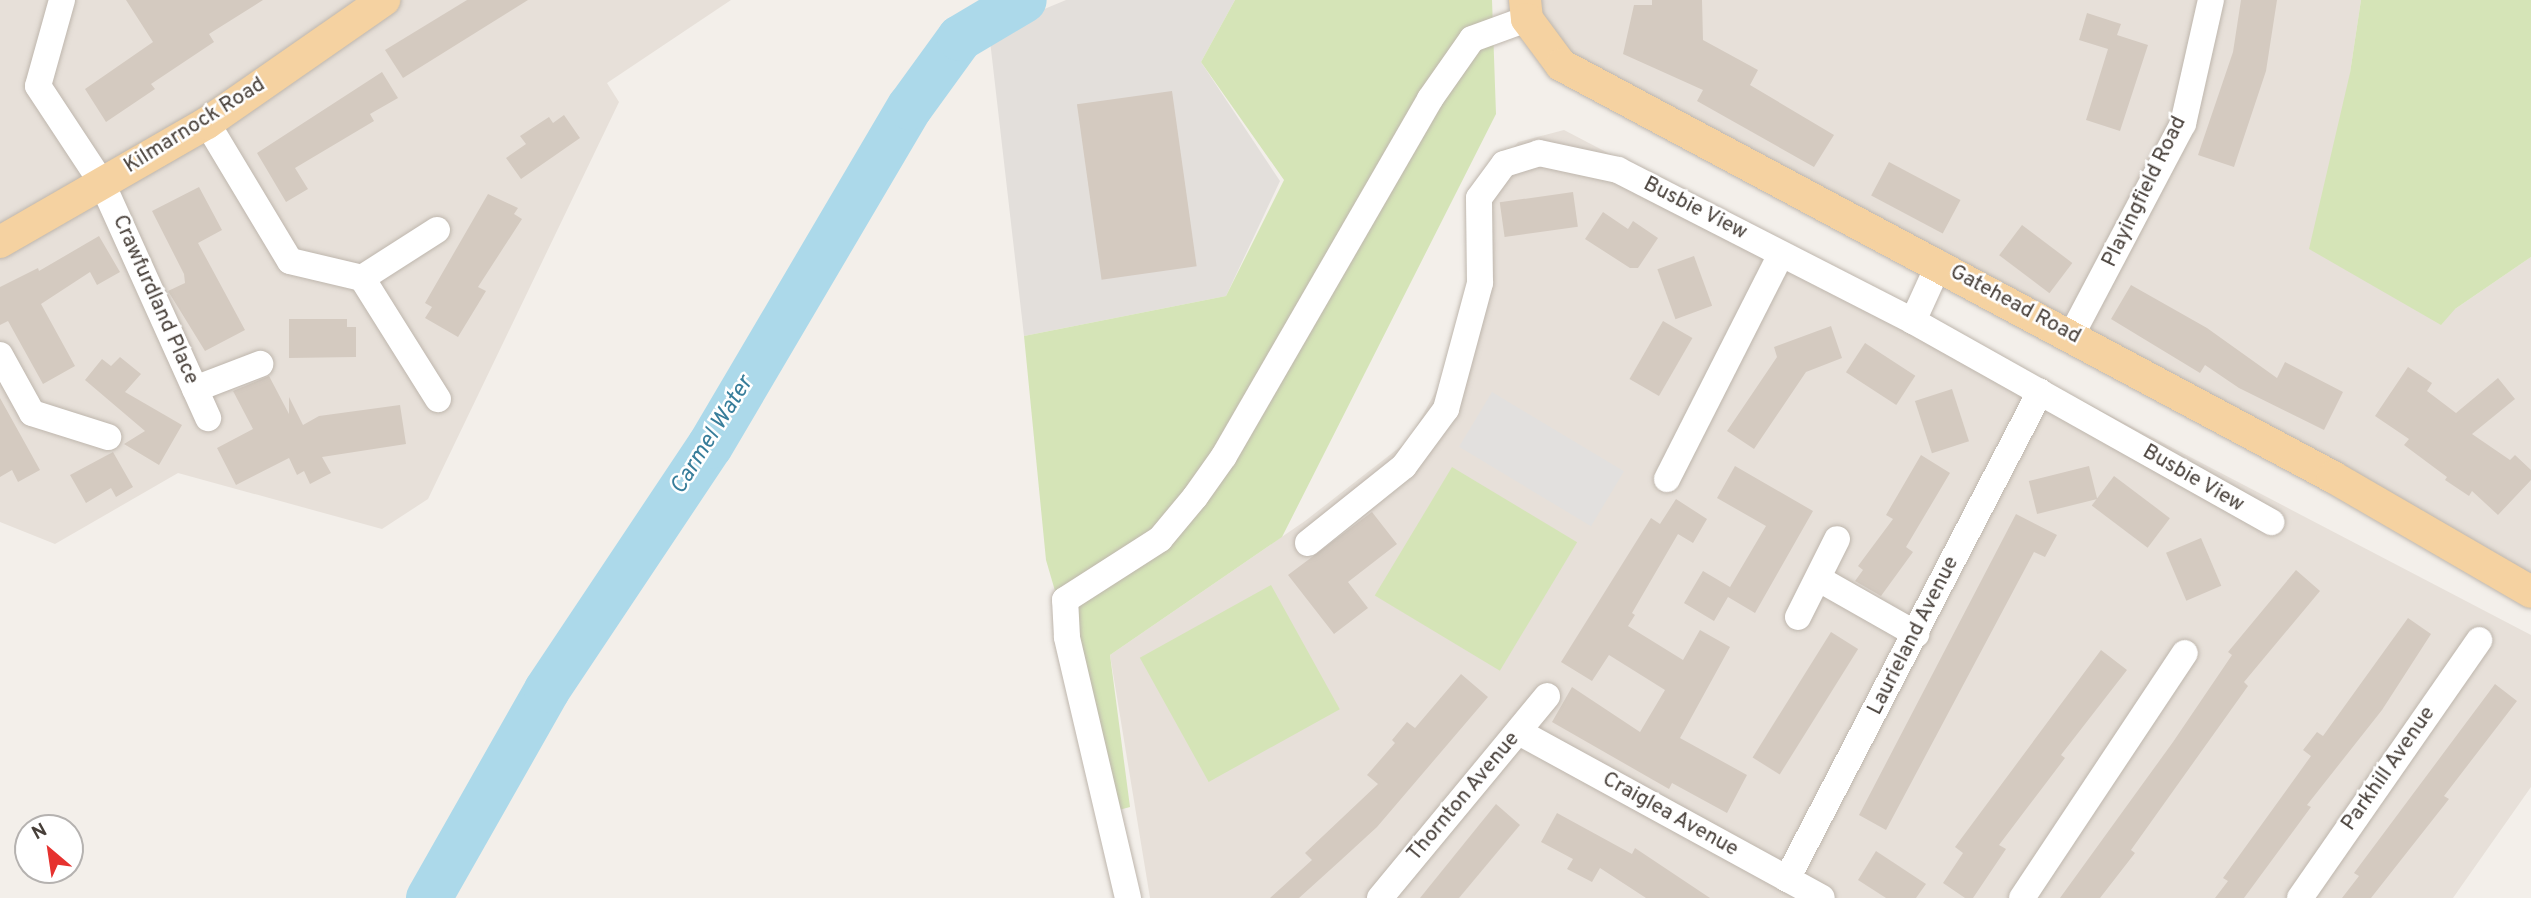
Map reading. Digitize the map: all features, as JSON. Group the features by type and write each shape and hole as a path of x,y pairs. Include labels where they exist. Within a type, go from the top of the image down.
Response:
{"main road":[{"name":"Kilmarnock Road","path":"0,243 208,123 384,0"},
{"name":"Gatehead Road","path":"1526,9 1561,65 1939,264 2333,477 2531,592"}],"street":[{"name":"Crawfurdland Place","path":"62,0 38,86 102,183 208,418"},
{"name":"Playingfield Road","path":"2071,336 2183,124 2211,0"},
{"path":"1128,898 1068,636 1065,600 1160,539 1195,497 1224,456 1430,99 1472,39 1526,9"},
{"path":"208,123 290,261 362,278 438,399"},
{"name":"Busbie View","path":"1308,543 1404,466 1446,409 1480,284 1479,198 1504,164 1539,153 1618,170 1913,321 2271,523"},
{"path":"362,278 437,230"},
{"path":"1667,479 1781,254"},
{"path":"1913,321 1939,264"},
{"path":"0,355 32,413 108,437"},
{"path":"195,389 260,364"},
{"name":"Laurieland Avenue","path":"1787,879 2040,392"},
{"path":"1798,617 1837,539"},
{"path":"1819,579 1916,634"},
{"name":"Parkhill Avenue","path":"2300,898 2479,640"},
{"path":"2022,898 2185,653"},
{"name":"Thornton Avenue","path":"1380,898 1547,696"},
{"name":"Craiglea Avenue","path":"1519,732 1822,898"}],"shaded area":[{"path":"0,0 731,0 607,83 619,102 428,499 382,529 178,473 55,544 0,522"},
{"path":"1066,0 1235,0 1201,62 1280,181 1226,296 1024,336 989,32"},
{"path":"1541,0 2361,0 2350,73 2455,309 2531,257 2531,579 1572,61 1540,26"},
{"path":"1564,130 2531,635 2531,787 2453,898 1150,898 1110,655 1305,521 1409,440 1487,298 1483,186 1518,142"},
{"path":"1492,392 1624,471 1591,526 1459,447"}],"green space":[{"path":"1235,0 1492,0 1496,114 1282,537 1110,655 1130,807 1119,810 1046,560 1024,336 1226,296 1284,180 1201,62"},
{"path":"2361,0 2531,0 2531,257 2455,309 2441,325 2309,249 2350,73"},
{"path":"1452,467 1577,542 1500,671 1375,596"},
{"path":"1271,585 1340,709 1209,782 1140,658"}],"building":[{"path":"126,0 263,0 209,34 214,42 151,84 155,89 106,122 85,89 153,42"},
{"path":"467,0 528,0 403,78 385,50"},
{"path":"1652,0 1702,0 1703,40 1758,70 1750,85 1834,135 1814,167 1697,101 1703,90 1623,54 1634,5 1652,5"},
{"path":"2241,0 2277,0 2266,71 2234,167 2198,155 2233,52"},
{"path":"2087,13 2121,24 2117,35 2148,45 2120,131 2086,120 2108,49 2079,40"},
{"path":"382,72 398,98 370,114 374,121 295,168 308,189 286,202 257,153"},
{"path":"1172,91 1197,266 1102,280 1077,104"},
{"path":"564,115 580,138 521,179 506,158 526,144 520,136 549,117 553,123"},
{"path":"1889,162 1961,200 1943,234 1871,196"},
{"path":"199,187 222,230 198,243 245,330 205,351 168,291 185,283 184,274 152,211"},
{"path":"1573,192 1578,227 1505,237 1500,202"},
{"path":"488,194 518,208 514,214 522,219 478,287 486,291 458,337 425,318 432,307 425,303"},
{"path":"1603,212 1628,229 1633,221 1658,238 1638,268 1630,268 1585,239"},
{"path":"2022,225 2072,263 2049,293 1999,255"},
{"path":"99,236 120,272 97,285 90,272 41,304 75,366 43,384 8,321 0,325 0,287 38,268 39,271"},
{"path":"1694,256 1712,306 1675,319 1657,269"},
{"path":"2131,285 2207,328 2277,378 2285,362 2343,392 2324,430 2239,388 2205,365 2200,373 2111,319"},
{"path":"289,319 347,319 347,327 356,327 356,357 289,358"},
{"path":"1663,321 1692,338 1659,396 1630,379"},
{"path":"1831,326 1842,358 1806,372 1754,449 1727,431 1777,357 1774,347"},
{"path":"1865,343 1915,376 1896,405 1846,372"},
{"path":"120,357 141,374 125,392 182,425 159,465 124,444 145,431 85,380 102,359 111,366"},
{"path":"2408,367 2432,383 2427,391 2456,413 2498,378 2515,399 2472,434 2510,460 2515,455 2531,470 2531,480 2498,515 2472,491 2469,496 2445,480 2447,477 2404,445 2409,439 2375,416"},
{"path":"269,376 289,414 289,397 303,425 319,416 400,405 406,444 322,457 331,473 310,484 304,471 297,475 289,458 236,485 217,448 253,429 233,391"},
{"path":"1952,389 1969,441 1932,453 1915,401"},
{"path":"0,398 40,470 18,482 12,470 0,477"},
{"path":"113,452 133,487 116,497 111,488 86,503 70,475"},
{"path":"1921,455 1950,473 1906,547 1913,552 1881,596 1855,581 1863,570 1858,566 1893,519 1886,515"},
{"path":"1735,466 1813,511 1755,613 1728,597 1714,621 1684,603 1703,571 1730,587 1766,526 1717,498"},
{"path":"2089,466 2097,499 2037,514 2029,481"},
{"path":"2114,476 2170,518 2148,548 2092,506"},
{"path":"1676,499 1707,519 1693,543 1678,534 1632,613 1635,615 1628,626 1683,660 1700,630 1730,647 1680,738 1747,775 1727,813 1672,783 1669,789 1552,722 1572,687 1640,732 1665,690 1609,655 1592,681 1561,662 1651,518 1660,524"},
{"path":"1372,512 1397,544 1348,582 1368,608 1334,634 1288,575"},
{"path":"2016,514 2057,535 2045,557 2034,552 1886,830 1859,815"},
{"path":"2201,538 2221,586 2186,601 2166,553"},
{"path":"2296,570 2320,591 2244,682 2248,686 2131,850 2135,853 2100,898 2060,898 2173,742 2232,655 2228,652"},
{"path":"2408,618 2431,634 2382,710 2307,805 2311,807 2244,898 2215,898 2228,881 2223,878 2311,756 2303,750 2317,732 2323,736"},
{"path":"1831,632 1858,649 1780,774 1753,758"},
{"path":"2101,650 2127,670 2061,755 2065,758 1999,845 2006,849 1973,898 1965,898 1943,883 1963,853 1955,847"},
{"path":"1461,674 1488,697 1377,827 1299,898 1270,898 1312,860 1305,853 1378,784 1367,775 1395,743 1392,740 1407,722 1415,728"},
{"path":"2495,684 2517,701 2444,796 2449,799 2371,898 2342,898 2359,876 2354,873"},
{"path":"1496,804 1520,825 1459,898 1420,898"},
{"path":"1557,813 1632,854 1635,848 1710,898 1646,898 1600,868 1592,882 1567,869 1573,859 1541,842"},
{"path":"1876,851 1926,884 1916,898 1886,898 1858,880"}],"waterway":[{"name":"Carmel Water","path":"429,898 547,690 710,446 910,107 960,38 1024,0"}]}
